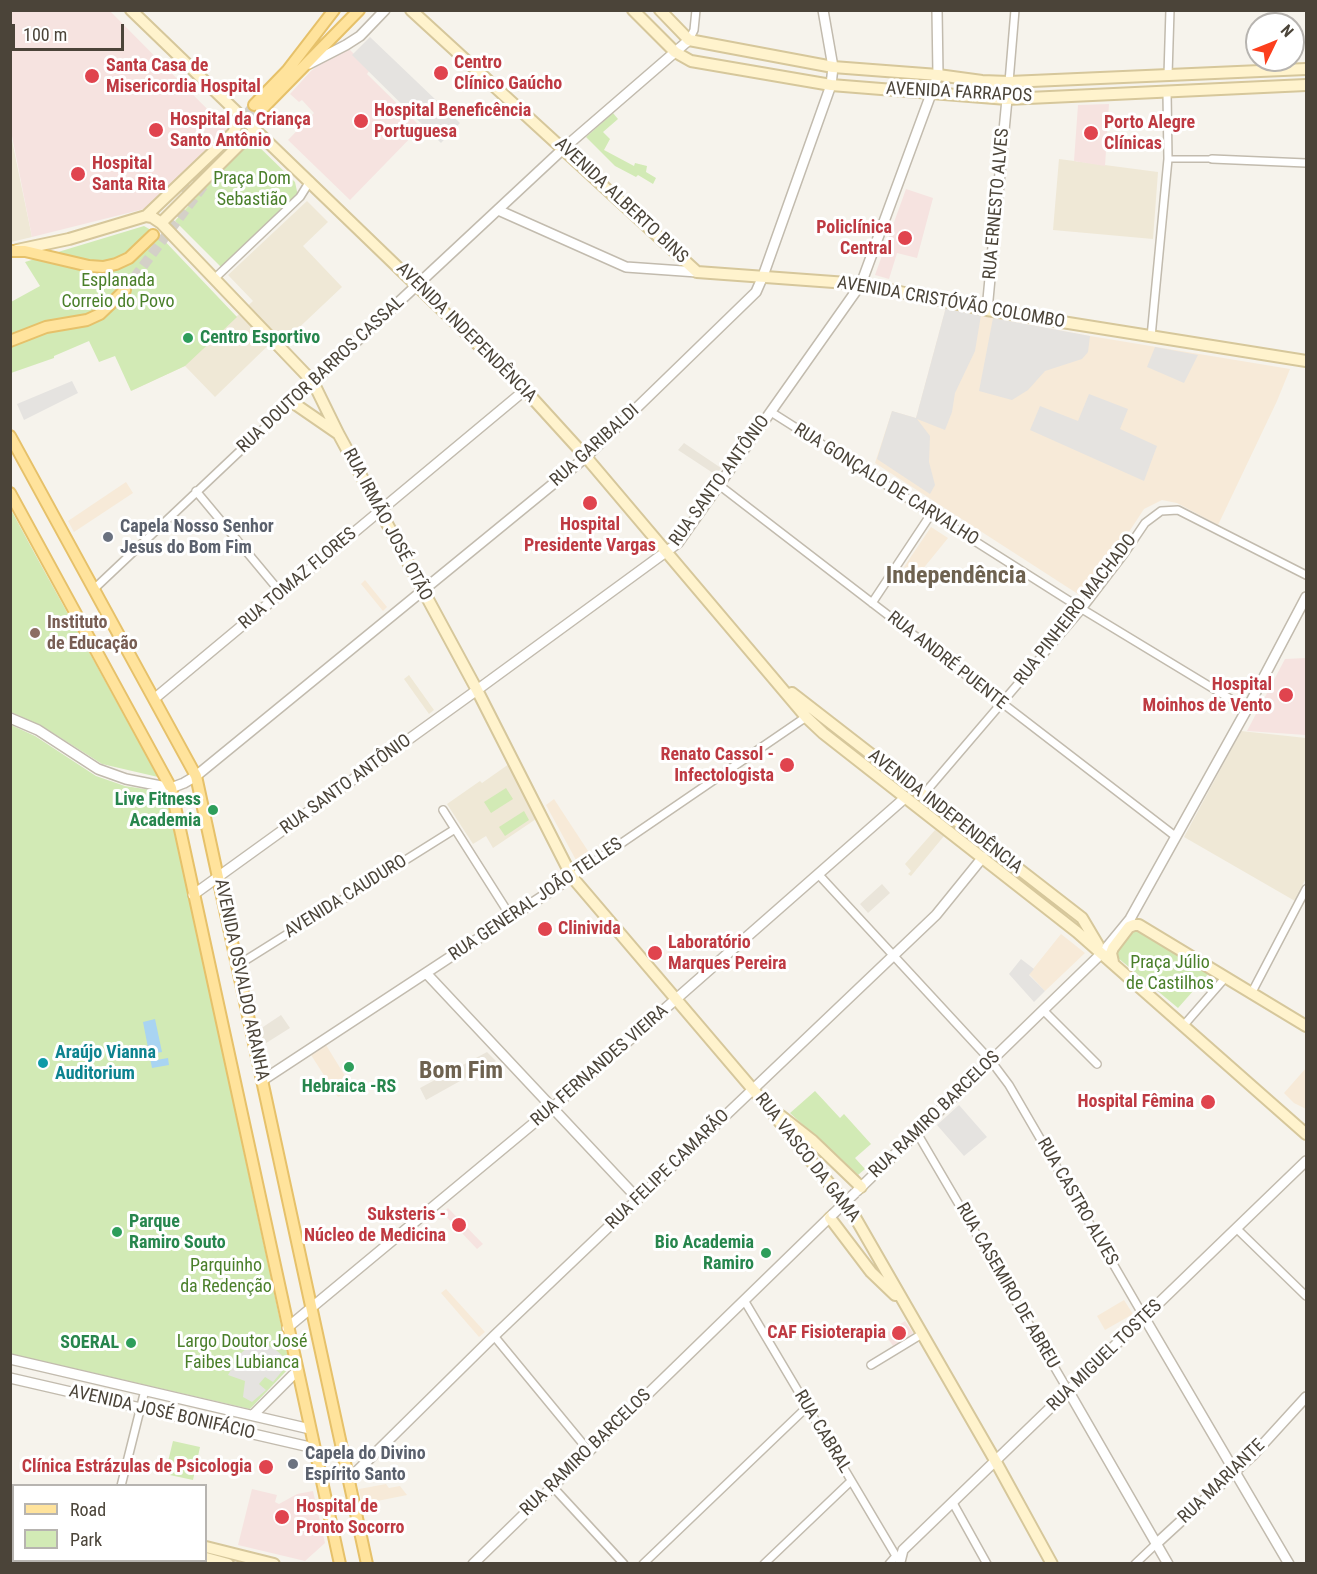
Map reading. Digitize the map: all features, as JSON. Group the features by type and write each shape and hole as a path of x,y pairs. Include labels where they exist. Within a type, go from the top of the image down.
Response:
{"main road":[{"path":"334,10 257,107 304,66 359,10"},
{"name":"AVENIDA ALBERTO BINS","path":"411,10 697,272"},
{"name":"AVENIDA FARRAPOS","path":"633,10 675,52 691,61 831,84 1007,99 1306,85"},
{"path":"660,10 689,40"},
{"name":"AVENIDA INDEPENDÊNCIA","path":"136,12 525,390 586,457 806,717 823,733 983,857 1113,962 1306,1134"},
{"name":"AVENIDA FARRAPOS","path":"689,40 833,67 1009,82 1306,69"},
{"path":"14,251 69,239 147,216 233,134 241,116"},
{"path":"165,219 249,135 257,131"},
{"name":"RUA IRMÃO JOSÉ OTÃO","path":"147,216 165,219 169,232 313,382 338,434 477,690 572,877"},
{"path":"14,251 102,267 129,258 153,235"},
{"name":"AVENIDA CRISTÓVÃO COLOMBO","path":"697,272 861,284 987,310 1306,361"},
{"path":"10,341 46,327 87,320 100,314 125,290"},
{"path":"292,402 338,434"},
{"name":"AVENIDA OSVALDO ARANHA","path":"10,436 196,776 349,1479 365,1562"},
{"name":"AVENIDA OSVALDO ARANHA","path":"10,493 171,788 340,1563"},
{"name":"AVENIDA INDEPENDÊNCIA","path":"776,680 1082,918 1102,953"},
{"name":"RUA VASCO DA GAMA","path":"572,877 753,1089 852,1212 1052,1563"},
{"path":"1113,962 1113,948 1129,927 1139,925 1306,1026"},
{"path":"767,1106 813,1141 858,1190"},
{"path":"832,1216 871,1272 904,1303"},
{"path":"213,1558 228,1563"},
{"path":"213,1558 274,1563"}],"street":[{"path":"304,66 360,36 385,10"},
{"path":"689,40 694,30 696,10"},
{"name":"RUA GARIBALDI","path":"171,788 196,776 586,457 756,292 831,84 833,67 823,10"},
{"name":"RUA SANTO ANTÔNIO","path":"193,895 678,543 861,284 938,75 937,10"},
{"path":"1009,82 1015,10"},
{"path":"1167,75 1170,10"},
{"name":"RUA DOUTOR BARROS CASSAL","path":"94,589 564,148 689,40"},
{"path":"1151,337 1168,159 1167,92"},
{"name":"RUA ERNESTO ALVES","path":"987,310 1007,99"},
{"path":"1168,159 1306,163"},
{"path":"214,279 300,197 310,181"},
{"name":"AVENIDA CRISTÓVÃO COLOMBO","path":"498,210 626,267 697,272"},
{"name":"RUA TOMAZ FLORES","path":"154,699 525,390"},
{"name":"RUA GONÇALO DE CARVALHO","path":"771,412 1082,609 1247,709"},
{"name":"RUA ANDRÉ PUENTE","path":"719,485 1175,836"},
{"path":"196,491 281,593"},
{"name":"RUA PINHEIRO MACHADO","path":"923,795 1082,609 1145,523 1161,511 1178,510 1306,575"},
{"path":"872,603 931,514"},
{"name":"RUA RAMIRO BARCELOS","path":"473,1563 1102,953 1130,919 1247,709 1306,597"},
{"name":"RUA GENERAL JOÃO TELLES","path":"262,1080 572,877 806,717"},
{"path":"10,718 38,730 98,769 126,779 171,788"},
{"name":"RUA FERNANDES VIEIRA","path":"287,1328 552,1108 906,797"},
{"path":"443,810 511,917"},
{"name":"AVENIDA CAUDURO","path":"238,965 455,830"},
{"name":"RUA FELIPE CAMARÃO","path":"349,1479 494,1336 936,915 983,857"},
{"name":"RUA CASTRO ALVES","path":"819,875 991,1061 1009,1085 1289,1563"},
{"path":"1251,994 1306,889"},
{"path":"1130,919 1139,925"},
{"path":"426,973 638,1199"},
{"path":"1184,1025 1225,978"},
{"path":"1043,1010 1097,1064"},
{"name":"RUA CASEMIRO DE ABREU","path":"917,1133 1168,1563"},
{"name":"RUA MIGUEL TOSTES","path":"897,1558 1306,1161"},
{"path":"1236,1228 1306,1296"},
{"name":"RUA CABRAL","path":"744,1300 897,1558"},
{"path":"871,1365 922,1334"},
{"path":"494,1336 588,1450"},
{"name":"AVENIDA JOSÉ BONIFÁCIO","path":"10,1359 310,1429"},
{"path":"253,1415 297,1371"},
{"name":"AVENIDA JOSÉ BONIFÁCIO","path":"10,1378 314,1448"},
{"path":"121,1484 145,1390"},
{"name":"RUA MARIANTE","path":"1136,1563 1236,1471 1306,1397"},
{"path":"643,1563 807,1407"},
{"path":"270,1438 277,1434 277,1421"},
{"path":"764,1563 851,1481"},
{"path":"552,1486 624,1563"},
{"path":"953,1503 987,1563"}],"shaded area":[{"name":"Santa Casa de Misericordia Hospital","path":"10,11 110,11 228,130 148,208 32,237 11,131"},
{"path":"370,37 460,123 441,143 352,55"},
{"name":"Hospital Beneficência Portuguesa","path":"349,49 370,70 367,74 421,127 350,200 288,140 314,113 302,100 299,102 290,94 311,71 325,60"},
{"name":"Porto Alegre Clínicas","path":"1109,104 1105,166 1074,161 1078,105"},
{"path":"10,131 32,237 11,242 10,242"},
{"path":"1059,159 1158,172 1153,239 1053,230"},
{"name":"Policlínica Central","path":"906,189 933,198 917,258 897,253 889,279 875,275"},
{"path":"307,201 328,222 303,246 342,287 288,338 282,332 215,397 185,366 131,391 237,316 253,301 228,275"},
{"path":"946,307 1090,336 1290,369 1218,525 1177,503 1162,500 1144,509 1081,596 875,463 892,411 916,418"},
{"path":"946,307 981,315 975,351 955,393 952,412 945,430 917,419 930,436 929,462 935,485 930,494 877,459 892,411 916,418"},
{"path":"993,318 1090,336 1088,352 1082,359 1045,371 1028,390 1012,400 979,391"},
{"path":"1155,347 1198,355 1184,383 1147,367"},
{"path":"72,381 78,393 24,420 17,404"},
{"path":"1089,394 1128,409 1120,429 1157,446 1144,481 1030,430 1040,406 1078,421"},
{"path":"684,443 721,468 716,475 678,450"},
{"path":"126,482 133,493 74,532 68,521"},
{"path":"931,527 948,538 918,575 904,567"},
{"path":"365,580 387,607 383,611 361,584"},
{"name":"Hospital Moinhos de Vento","path":"1306,658 1306,735 1247,731 1285,659"},
{"path":"409,675 434,710 429,714 404,679"},
{"path":"1241,731 1306,738 1306,878 1295,901 1184,837"},
{"path":"509,764 536,819 493,848 486,836 473,844 447,804"},
{"path":"554,799 590,854 577,862 546,805"},
{"path":"935,830 944,836 911,876 908,874 911,871 905,864"},
{"path":"882,884 890,893 868,913 860,904"},
{"path":"1061,934 1085,953 1045,991 1029,974"},
{"path":"1021,959 1034,969 1029,975 1045,991 1034,1002 1009,974"},
{"path":"281,1015 290,1028 263,1045 260,1029"},
{"path":"326,1045 353,1089 338,1097 311,1055"},
{"path":"487,1052 496,1061 426,1100 420,1088"},
{"path":"1306,1068 1306,1109 1294,1103 1284,1093"},
{"path":"959,1105 987,1137 964,1156 937,1125"},
{"name":"Suksteris - Núcleo de Medicina","path":"448,1208 483,1244 477,1249 443,1213"},
{"path":"446,1289 485,1332 479,1337 441,1293"},
{"path":"1124,1300 1133,1314 1105,1330 1097,1316"},
{"name":"CAF Fisioterapia","path":"905,1321 913,1333 893,1346 885,1334"},
{"path":"256,1340 276,1350 286,1359 284,1369 273,1382 265,1377 259,1384 266,1390 252,1402 243,1397 245,1381 228,1375 240,1354"},
{"path":"386,1484 389,1488 400,1486 407,1495 362,1504 359,1489"},
{"name":"Hospital de Pronto Socorro","path":"252,1489 277,1495 275,1502 279,1504 297,1494 313,1491 325,1543 305,1561 238,1545"},
{"path":"12,1532 12,1562 29,1563 11,1563"}],"green space":[{"path":"613,113 618,119 603,132 610,139 604,150 634,166 635,163 647,166 646,172 656,178 653,184 615,166 586,137"},
{"name":"Praça Dom Sebastião","path":"250,138 295,182 298,196 221,267 175,221"},
{"name":"Esplanada Correio do Povo","path":"144,226 158,234 237,317 185,366 131,391 115,356 99,362 89,341 54,358 11,373 10,350 13,343 11,342 11,302 40,286 25,262"},
{"path":"10,508 158,777 102,764 42,726 11,712"},
{"path":"11,725 35,736 96,776 125,786 164,792 169,805 290,1367 250,1409 11,1354"},
{"path":"506,788 513,799 491,813 484,802"},
{"path":"524,811 529,820 505,836 499,827"},
{"name":"Praça Júlio de Castilhos","path":"1140,930 1209,973 1178,1008 1118,958 1116,950 1131,931"},
{"path":"815,1091 840,1118 844,1114 871,1144 855,1158 865,1169 858,1175 790,1113"},
{"path":"173,1441 200,1447 193,1480 165,1474"}],"water":[{"path":"155,1019 162,1052 156,1053 157,1060 168,1058 169,1065 152,1068 143,1022"}],"tunnel":[{"path":"238,126 254,105"},
{"path":"235,144 261,110"},
{"path":"185,194 217,152"},
{"path":"125,290 204,185"}],"place":[{"name":"Centro Clínico Gaúcho","path":"441,73"},
{"name":"Santa Casa de Misericordia Hospital","path":"92,76"},
{"name":"Hospital Beneficência Portuguesa","path":"361,121"},
{"name":"Hospital da Criança Santo Antônio","path":"156,130"},
{"name":"Porto Alegre Clínicas","path":"1091,133"},
{"name":"Hospital Santa Rita","path":"78,174"},
{"name":"Policlínica Central","path":"905,238"},
{"name":"Centro Esportivo","path":"188,338"},
{"name":"Hospital Presidente Vargas","path":"590,503"},
{"name":"Capela Nosso Senhor Jesus do Bom Fim","path":"108,537"},
{"name":"Instituto de Educação","path":"35,633"},
{"name":"Hospital Moinhos de Vento","path":"1286,695"},
{"name":"Renato Cassol - Infectologista","path":"787,765"},
{"name":"Live Fitness Academia","path":"213,810"},
{"name":"Clinivida","path":"545,929"},
{"name":"Laboratório Marques Pereira","path":"655,953"},
{"name":"Araújo Vianna Auditorium","path":"43,1063"},
{"name":"Hebraica -RS","path":"349,1067"},
{"name":"Hospital Fêmina","path":"1208,1102"},
{"name":"Suksteris - Núcleo de Medicina","path":"459,1225"},
{"name":"Parque Ramiro Souto","path":"117,1232"},
{"name":"Bio Academia Ramiro","path":"766,1253"},
{"name":"CAF Fisioterapia","path":"899,1333"},
{"name":"SOERAL","path":"131,1343"},
{"name":"Capela do Divino Espírito Santo","path":"293,1464"},
{"name":"Clínica Estrázulas de Psicologia","path":"266,1467"},
{"name":"Hospital de Pronto Socorro","path":"282,1517"}],"district":[{"name":"Independência","path":"956,577"},
{"name":"Bom Fim","path":"461,1072"}],"park label":[{"name":"Parquinho da Redenção","path":"226,1276"},
{"name":"Largo Doutor José Faibes Lubianca","path":"242,1352"}]}
